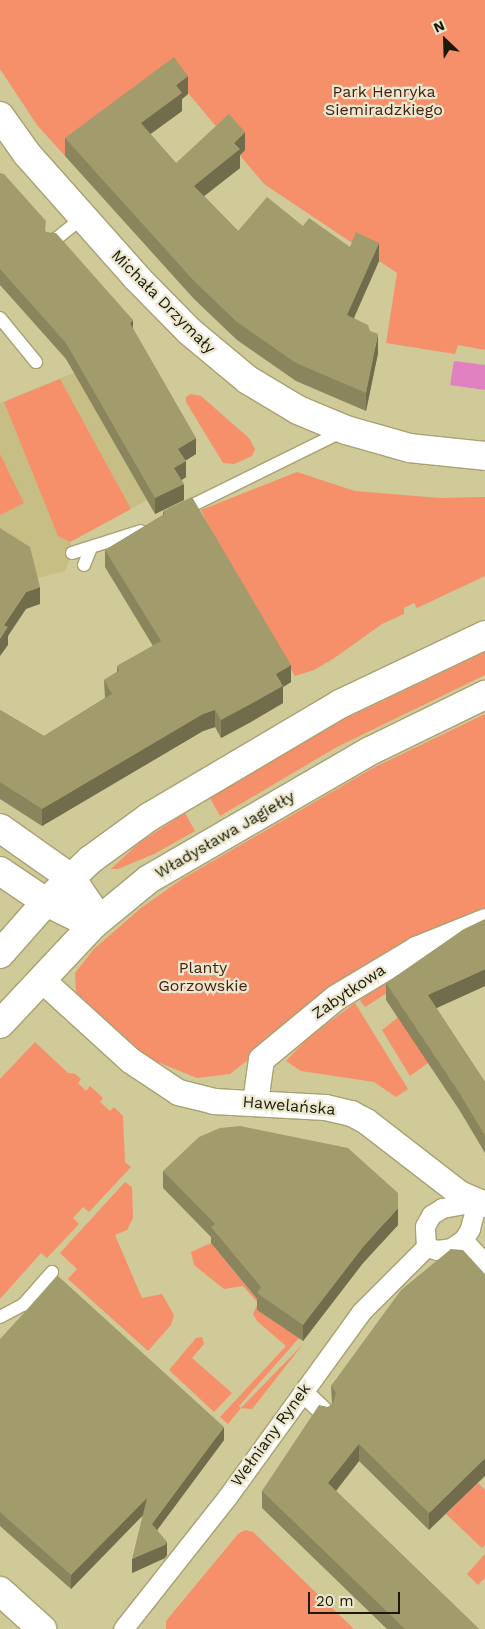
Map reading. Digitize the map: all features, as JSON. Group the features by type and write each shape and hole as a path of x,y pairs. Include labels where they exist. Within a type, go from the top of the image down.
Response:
{"main road":[{"name":"Michała Drzymały","path":"2,123 82,218 175,318 220,358 273,397 346,430 409,448 485,456"},
{"path":"0,954 46,902 71,878 143,822 275,741 360,693 485,635"},
{"name":"Władysława Jagiełły","path":"0,1024 40,979 96,922 148,879 370,751 485,695"},
{"path":"0,828 71,878 96,922"},
{"path":"0,871 46,902 96,922"},
{"path":"0,1591 42,1629"}],"street":[{"name":"Zabytkowa","path":"255,1102 261,1058 336,997 416,949 485,921"},
{"name":"Hawelańska","path":"40,979 130,1060 178,1092 212,1100 325,1107 360,1117 459,1193 481,1203"},
{"path":"481,1203 463,1240 451,1248 437,1250 426,1247 425,1226 431,1215 442,1208 481,1203"},
{"path":"463,1240 485,1264"},
{"name":"Wełniany Rynek","path":"123,1629 224,1502 360,1312 426,1247"},
{"path":"302,1392 325,1413"}],"lane":[{"path":"51,243 82,218"},
{"path":"0,318 36,362"},
{"path":"171,516 346,430"},
{"path":"72,553 91,548 155,524"},
{"path":"84,565 91,548"},
{"path":"0,1317 23,1305 52,1272"}],"shaded area":[{"path":"454,361 485,365 485,390 450,385"},
{"path":"78,371 77,377 147,500 70,542 72,553 65,571 34,579 0,603 0,403"}],"green space":[{"name":"Park Henryka Siemiradzkiego","path":"0,0 485,0 485,350 458,345 455,354 386,343 397,273 264,184 174,76 65,156 37,125 0,69"},
{"path":"60,379 131,509 70,542 58,536 4,402"},
{"path":"191,394 201,396 249,438 255,449 252,456 234,464 223,463 186,402 186,397"},
{"path":"0,454 24,503 0,515"},
{"path":"297,472 355,491 440,498 485,497 485,576 417,608 414,603 404,608 404,614 382,624 333,659 314,670 295,676 217,544 201,510"},
{"path":"485,652 485,675 337,747 220,816 210,798 330,726"},
{"name":"Planty Gorzowskie","path":"485,714 485,916 355,976 230,1074 197,1078 143,1056 76,994 75,973 94,949 141,908 182,879 373,768"},
{"path":"185,813 195,831 154,854 118,869 111,869 139,843"},
{"path":"401,972 428,1063 410,1076 382,1030 401,1015 387,993 365,1007 360,1000"},
{"path":"355,1003 408,1089 396,1097 374,1082 301,1071 286,1061 309,1037"},
{"path":"35,1042 68,1073 75,1074 81,1079 78,1083 86,1091 90,1086 103,1098 100,1102 110,1111 114,1107 123,1116 125,1162 131,1167 89,1212 83,1207 73,1218 79,1224 47,1258 41,1253 0,1299 0,1079"},
{"path":"125,1182 132,1187 133,1218 127,1230 115,1235 142,1298 162,1294 174,1315 171,1325 148,1351 68,1279 77,1269 60,1253"},
{"path":"211,1243 261,1304 257,1310 299,1338 239,1406 241,1408 228,1424 220,1417 286,1346 257,1321 253,1314 258,1303 243,1286 224,1289 194,1265 191,1252"},
{"path":"202,1337 204,1344 192,1358 232,1393 214,1412 169,1370 196,1338"},
{"path":"304,1343 252,1409 241,1408"},
{"path":"478,1483 485,1490 485,1545 482,1548 446,1514"},
{"path":"245,1530 253,1532 354,1629 166,1629 166,1621 238,1534"},
{"path":"485,1554 485,1578 478,1585 467,1574"}],"building":[{"path":"174,57 188,76 176,85 182,93 141,123 176,163 229,114 245,132 234,143 240,149 194,186 238,231 267,197 303,226 309,218 350,247 356,232 379,243 347,315 368,325 370,331 378,334 366,393 296,363 237,322 194,281 65,138"},
{"path":"0,173 4,174 46,221 45,232 56,233 133,320 130,323 196,438 178,449 186,461 174,468 184,484 155,498 66,343 0,269"},
{"path":"192,497 291,665 276,674 283,686 221,720 215,710 203,714 42,809 0,782 0,710 44,736 112,694 104,680 119,671 117,666 161,641 105,550 165,514 163,511"},
{"path":"0,528 30,547 40,587 26,592 4,625 8,627 0,639"},
{"path":"485,919 485,969 428,995 485,1082 485,1136 460,1094 386,983 464,929"},
{"path":"240,1126 348,1148 398,1193 398,1208 363,1247 303,1325 257,1293 261,1287 211,1227 215,1224 163,1171 199,1137 220,1128"},
{"path":"451,1249 463,1250 485,1274 485,1458 429,1513 359,1444 328,1483 479,1629 405,1629 262,1491 319,1405 328,1407 333,1403 336,1393 331,1386 401,1290"},
{"path":"58,1276 224,1427 152,1524 167,1542 165,1545 132,1559 147,1498 71,1575 0,1512 0,1339"}]}
